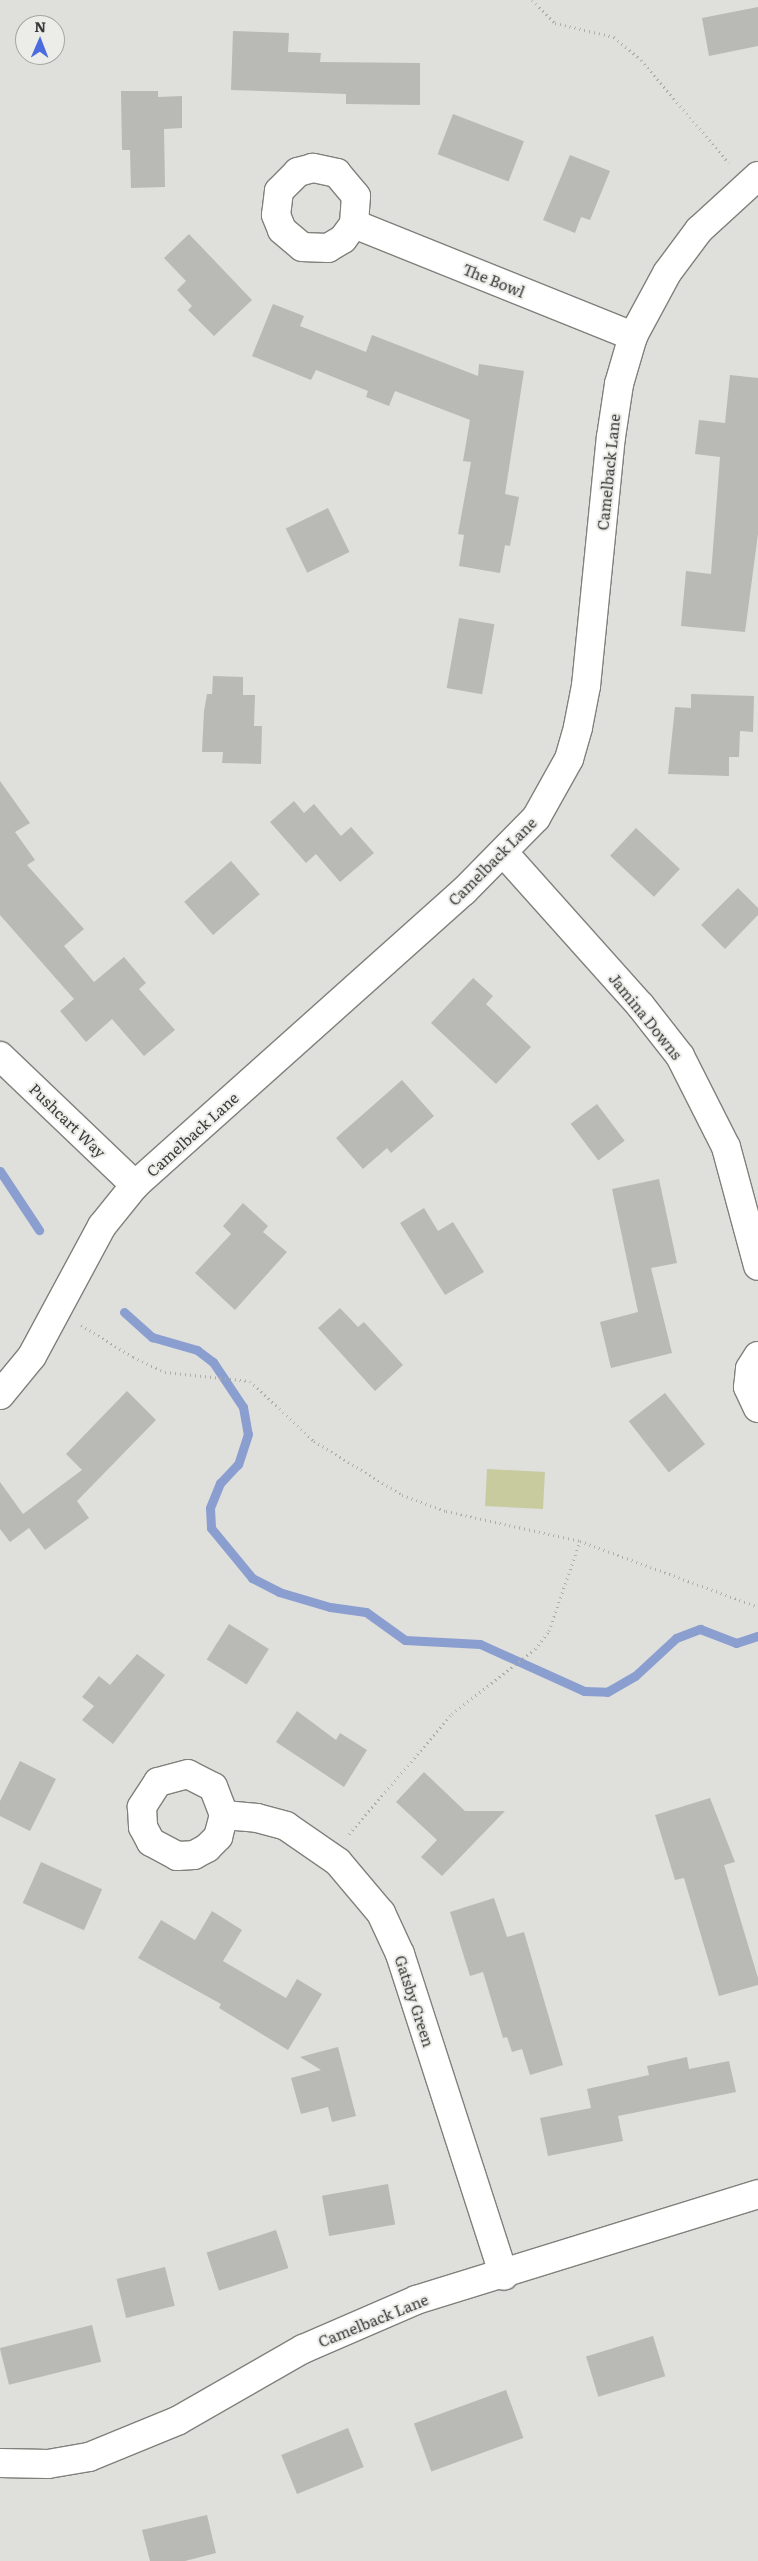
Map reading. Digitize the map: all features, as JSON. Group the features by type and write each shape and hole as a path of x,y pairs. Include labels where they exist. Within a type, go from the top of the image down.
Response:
{"street":[{"name":"Camelback Lane","path":"0,1396 32,1356 58,1313 102,1226 135,1185 504,853 540,810 569,759 578,727 588,676 614,419 619,384 633,336 672,266 699,230 752,180"},
{"name":"The Bowl","path":"354,224 633,336"},
{"name":"Jamina Downs","path":"504,853 640,1004 680,1056 726,1147 758,1266"},
{"name":"Pushcart Way","path":"0,1056 135,1185"},
{"path":"758,1356 750,1369 748,1387 758,1408"},
{"name":"Gatsby Green","path":"224,1815 257,1818 286,1826 338,1862 381,1913 400,1954 504,2276"},
{"name":"Camelback Lane","path":"0,2463 48,2464 89,2457 127,2443 179,2420 240,2382 360,2323 416,2300 504,2276 758,2194"}],"path":[{"path":"532,0 555,23 614,37 641,60 752,180"},
{"path":"58,1313 165,1372 250,1381 314,1441 402,1495 446,1511 580,1541 758,1606"},
{"path":"338,1862 351,1830 452,1714 535,1648 549,1631 580,1541"}],"green space":[{"path":"487,1469 545,1472 543,1509 485,1506"}],"building":[{"path":"758,7 758,46 709,56 702,18"},
{"path":"233,31 289,33 288,52 321,53 320,62 420,63 420,105 346,104 346,94 231,90"},
{"path":"121,91 158,91 158,97 182,96 182,128 164,129 165,187 131,188 130,150 122,150"},
{"path":"453,114 524,141 509,181 438,154"},
{"path":"570,155 610,171 590,220 581,217 575,233 543,220"},
{"path":"189,234 252,300 214,336 188,310 192,306 177,290 186,281 164,258"},
{"path":"273,304 304,316 300,326 366,352 372,335 478,376 479,364 524,371 505,494 519,497 510,546 505,545 500,573 459,566 464,535 458,534 471,462 463,461 470,420 395,391 389,406 366,397 368,391 316,370 311,380 252,356"},
{"path":"730,375 758,378 758,534 745,632 681,626 686,571 711,574 720,457 695,454 699,420 725,423"},
{"path":"328,508 349,552 307,573 286,529"},
{"path":"459,618 494,624 482,694 447,688"},
{"path":"213,676 243,677 243,695 255,695 254,726 262,726 261,764 222,763 223,752 202,752 204,711 207,694 212,694"},
{"path":"691,694 754,696 753,732 740,731 739,757 729,757 729,776 668,774 675,707 691,708"},
{"path":"0,781 30,823 15,832 35,860 27,865 84,929 64,946 94,982 124,957 146,983 139,989 175,1030 144,1056 112,1019 86,1042 60,1011 74,999 0,915"},
{"path":"294,801 304,813 314,804 341,836 351,827 374,853 340,882 316,854 306,863 270,822"},
{"path":"636,828 680,869 654,897 610,856"},
{"path":"231,861 260,894 213,935 184,902"},
{"path":"738,888 758,908 758,915 725,949 701,925"},
{"path":"473,978 493,996 486,1004 531,1047 496,1084 431,1023"},
{"path":"402,1080 434,1116 391,1153 387,1148 363,1169 336,1138"},
{"path":"597,1104 625,1141 598,1161 571,1124"},
{"path":"659,1179 677,1263 651,1268 672,1353 611,1368 600,1322 638,1312 612,1189"},
{"path":"243,1203 268,1226 263,1232 287,1252 235,1310 195,1273 231,1234 223,1226"},
{"path":"424,1208 438,1231 453,1222 484,1272 445,1295 400,1223"},
{"path":"340,1308 358,1327 364,1322 403,1365 375,1391 318,1328"},
{"path":"127,1391 156,1420 77,1501 89,1518 45,1550 29,1528 10,1542 0,1529 0,1482 23,1514 82,1470 66,1454"},
{"path":"665,1393 705,1444 669,1473 629,1421"},
{"path":"229,1624 269,1649 247,1685 207,1660"},
{"path":"137,1654 165,1675 113,1744 82,1720 94,1706 82,1697 99,1676 110,1685"},
{"path":"297,1711 336,1740 340,1733 367,1750 344,1787 276,1742"},
{"path":"20,1761 56,1779 30,1831 0,1816 0,1801"},
{"path":"424,1772 465,1811 505,1811 442,1876 421,1857 437,1840 396,1802"},
{"path":"710,1798 735,1862 724,1865 758,1978 758,1985 719,1996 684,1878 675,1880 655,1815"},
{"path":"41,1862 102,1889 84,1930 23,1903"},
{"path":"494,1898 507,1937 524,1932 563,2065 530,2075 522,2049 512,2052 507,2037 503,2038 483,1972 470,1976 450,1912"},
{"path":"212,1911 242,1930 223,1961 286,1998 297,1979 322,1994 288,2050 219,2008 221,2004 138,1958 161,1920 195,1940"},
{"path":"338,2047 356,2116 332,2122 328,2107 301,2114 291,2078 321,2070 300,2057"},
{"path":"687,2057 689,2069 729,2061 736,2092 618,2116 623,2141 548,2156 540,2118 591,2108 587,2089 649,2075 647,2066"},
{"path":"388,2184 395,2224 329,2236 322,2196"},
{"path":"276,2230 288,2268 219,2291 207,2253"},
{"path":"165,2267 175,2306 126,2318 116,2279"},
{"path":"92,2325 101,2362 9,2385 0,2348"},
{"path":"653,2336 665,2376 598,2397 586,2356"},
{"path":"506,2390 523,2438 431,2471 414,2424"},
{"path":"348,2428 364,2467 297,2494 281,2455"},
{"path":"207,2515 216,2553 185,2561 150,2561 142,2530"}],"waterway":[{"path":"0,1171 39,1230"},
{"path":"124,1312 152,1337 197,1350 213,1362 243,1407 248,1434 238,1464 220,1483 210,1508 211,1528 252,1578 279,1592 330,1607 366,1612 405,1640 480,1644 584,1691 607,1692 635,1676 676,1638 700,1629 736,1643 758,1636"}]}
